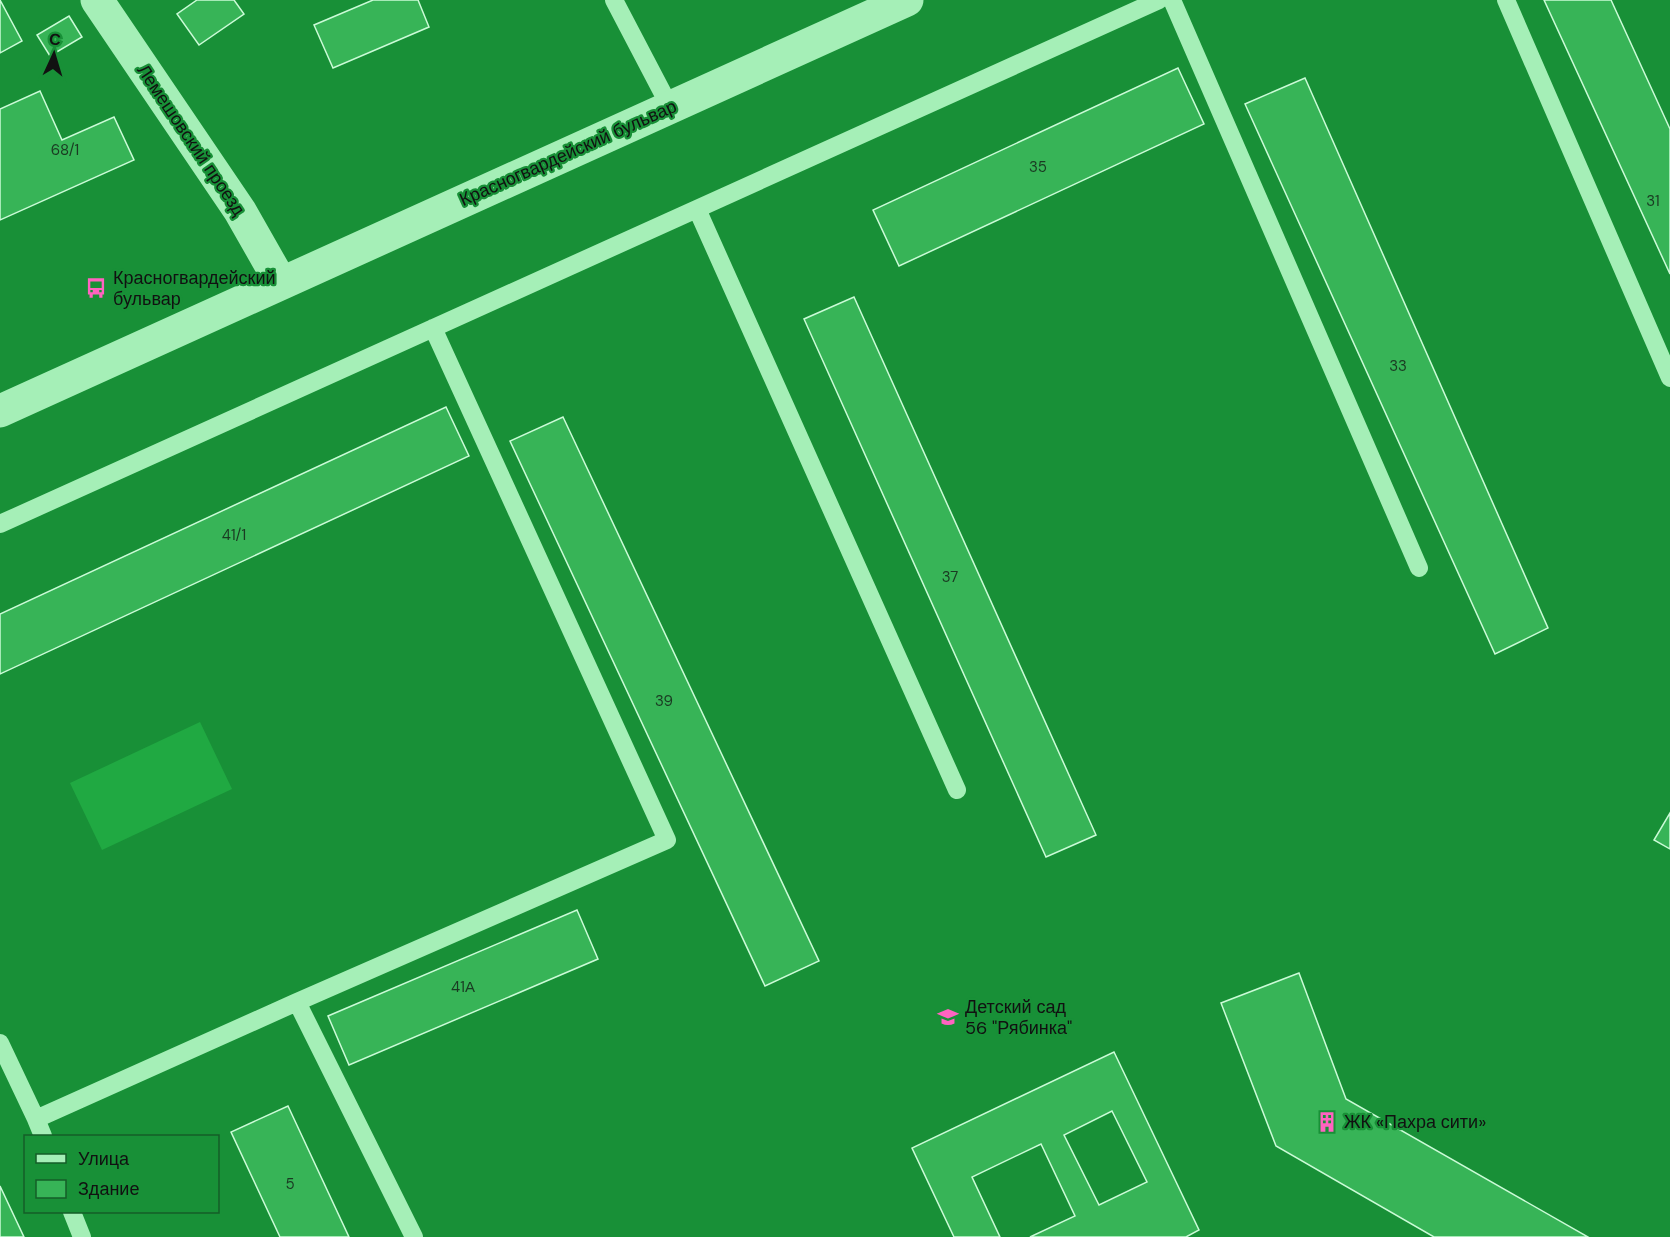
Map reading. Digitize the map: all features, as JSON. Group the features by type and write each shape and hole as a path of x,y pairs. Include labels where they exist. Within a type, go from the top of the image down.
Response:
{"street":[{"name":"Лемешовский проезд","path":"97,0 240,211 281,284"},
{"name":"Красногвардейский бульвар","path":"0,411 894,3"}],"lane":[{"path":"614,0 670,107"},
{"path":"0,524 1159,0"},
{"path":"1172,0 1419,567"},
{"path":"1506,0 1670,378"},
{"path":"697,209 957,790"},
{"path":"36,1119 667,840 433,328"},
{"path":"297,1002 414,1237"},
{"path":"0,1044 42,1135"},
{"path":"72,1213 82,1237"}],"green space":[{"path":"200,722 232,789 102,850 70,783"}],"building":[{"path":"0,0 22,41 0,53"},
{"path":"197,0 234,0 244,14 199,45 177,14"},
{"path":"373,0 418,0 429,27 333,68 314,25"},
{"path":"1544,0 1611,0 1670,129 1670,274"},
{"path":"69,16 82,37 50,56 37,35"},
{"path":"1178,68 1204,124 899,266 873,210"},
{"path":"1305,78 1548,628 1495,654 1245,104"},
{"path":"40,91 62,140 114,117 134,160 0,220 0,109"},
{"path":"854,297 1096,835 1046,857 804,319"},
{"path":"446,407 469,456 0,674 0,614"},
{"path":"563,417 819,961 765,986 510,441"},
{"path":"1670,813 1670,849 1654,840"},
{"path":"577,910 598,959 349,1065 328,1016"},
{"name":"ЖК «Пахра сити»","path":"1299,973 1346,1099 1588,1237 1434,1237 1276,1146 1221,1003"},
{"path":"1114,1052 1199,1230 1186,1237 1030,1237 1075,1216 1041,1144 972,1177 1000,1237 954,1237 912,1148","holes":["1112,1111 1147,1182 1099,1205 1064,1135"]},
{"path":"288,1106 349,1237 280,1237 231,1132"},
{"path":"0,1186 24,1237 0,1237"}],"place":[{"name":"Красногвардейский бульвар","path":"96,288"},
{"name":"Детский сад 56 \"Рябинка\"","path":"948,1017"},
{"name":"ЖК «Пахра сити»","path":"1327,1122"}]}
